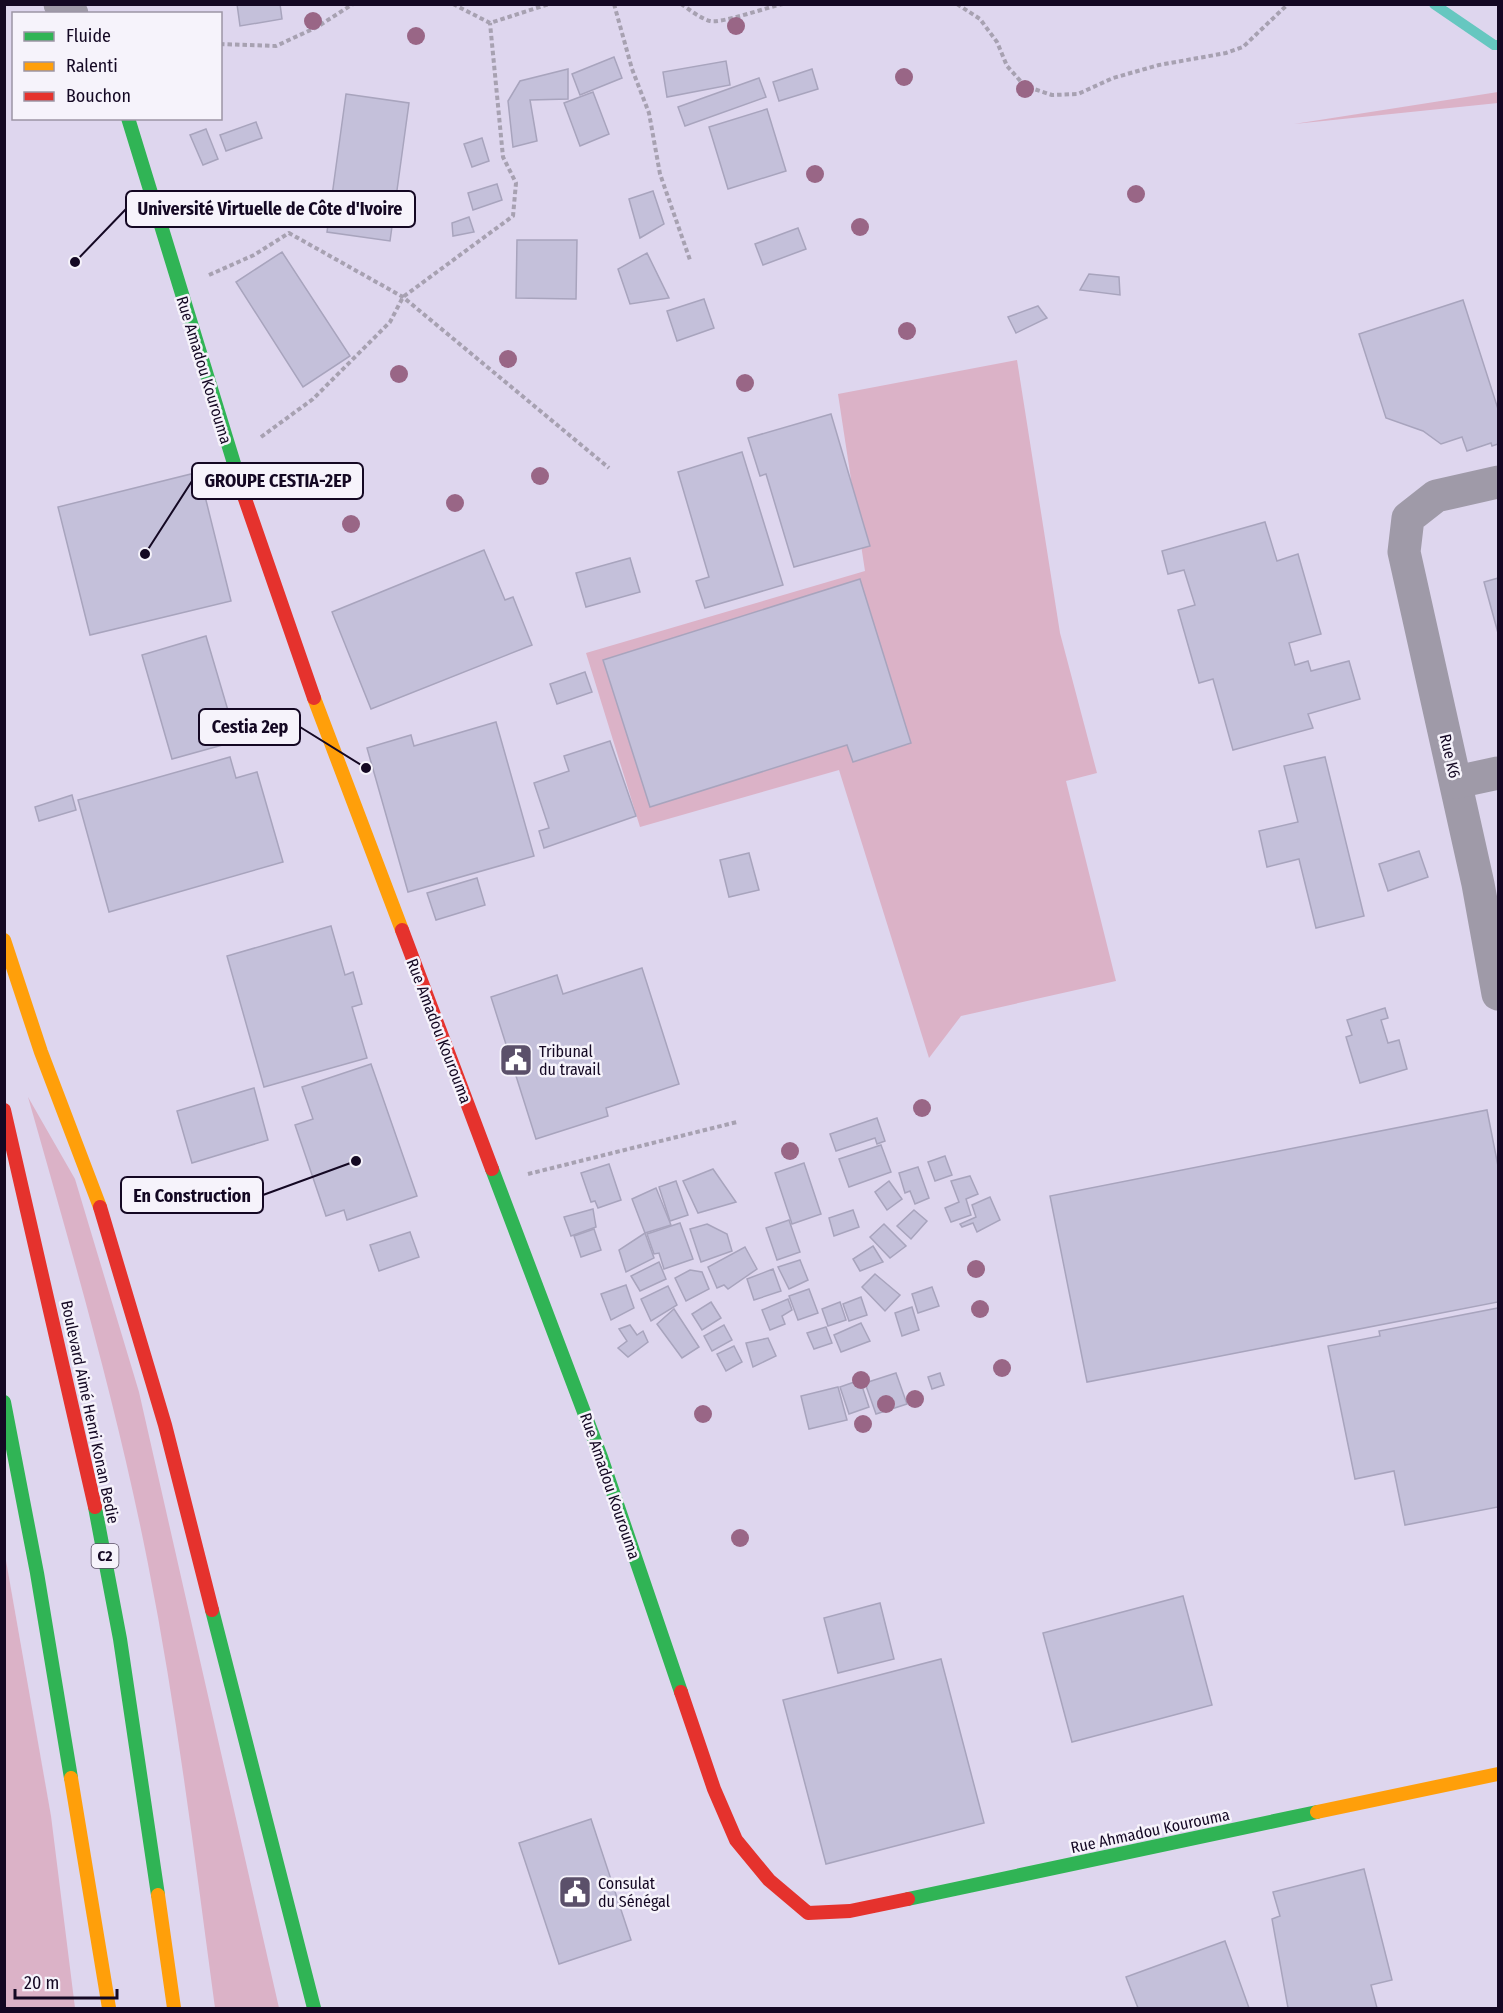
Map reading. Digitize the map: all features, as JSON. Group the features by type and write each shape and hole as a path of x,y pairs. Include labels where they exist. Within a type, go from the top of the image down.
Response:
{"main road":[{"name":"Rue Amadou Kourouma","path":"129,120 231,458 298,656 601,1457 714,1789 736,1840 769,1880 808,1913"},
{"path":"4,940 41,1052 108,1228 165,1425 314,2008"},
{"name":"Boulevard Aimé Henri Konan Bedie","path":"4,1110 72,1400 111,1585 139,1760 174,2008"},
{"path":"4,1402 41,1596 109,2008"},
{"name":"Rue Ahmadou Kourouma","path":"808,1913 850,1911 1498,1774"}],"street":[{"name":"Rue K6","path":"1498,482 1436,496 1408,518 1404,552 1456,782 1498,994"},
{"path":"1456,782 1498,773"}],"path":[{"path":"222,44 276,45 317,27 353,4"},
{"path":"453,4 490,23 549,4"},
{"path":"614,4 632,69 649,113 660,174 690,260"},
{"path":"681,4 711,21 728,20 755,10 783,4"},
{"path":"957,4 980,19 997,42 1007,66 1025,86 1052,95 1078,94 1113,78 1159,65 1226,53 1243,47 1288,4"},
{"path":"231,458 313,399 390,322 402,297 513,216 516,183 503,157 490,23"},
{"path":"178,288 254,255 289,233 402,297 609,468"},
{"path":"496,1182 737,1122"}],"shaded area":[{"path":"1498,92 1498,103 1294,124"},
{"path":"1017,360 1060,633 1097,773 1066,781 1116,981 961,1016 929,1058 839,770 640,827 586,653 865,571 838,394"},
{"path":"28,1097 75,1179 139,1392 279,2008 215,2008 177,1730 136,1505 108,1388"},
{"path":"5,1555 51,1816 75,2008 5,2008"}],"building":[{"path":"237,4 280,4 282,19 240,26"},
{"path":"614,57 622,78 580,95 572,74"},
{"path":"726,61 730,85 667,97 663,72"},
{"path":"568,69 568,99 530,100 537,141 513,147 508,101 520,81"},
{"path":"812,69 818,89 779,101 773,82"},
{"path":"759,78 766,97 685,126 678,107"},
{"path":"593,92 609,134 580,146 564,103"},
{"path":"346,94 409,103 390,241 327,232"},
{"path":"767,109 786,171 728,189 709,127"},
{"path":"256,122 262,138 226,151 220,135"},
{"path":"206,129 218,159 203,165 190,135"},
{"path":"482,138 489,161 472,167 464,144"},
{"path":"497,184 502,200 473,210 468,193"},
{"path":"653,191 664,224 640,238 629,199"},
{"path":"469,217 474,232 453,236 452,223"},
{"path":"798,228 806,249 763,265 755,244"},
{"path":"517,240 577,240 576,299 516,298"},
{"path":"282,252 350,356 303,387 236,282"},
{"path":"647,253 669,298 630,304 618,269"},
{"path":"1089,274 1119,277 1120,295 1080,290"},
{"path":"704,299 714,328 677,341 667,311"},
{"path":"1463,300 1498,409 1498,444 1492,446 1491,443 1467,451 1462,437 1441,444 1423,431 1386,418 1359,334"},
{"path":"1038,306 1047,318 1016,333 1008,317"},
{"path":"831,414 870,546 794,567 766,474 760,476 748,438"},
{"path":"742,452 783,585 705,608 696,581 709,577 678,472"},
{"path":"199,472 231,601 90,635 58,507"},
{"path":"1265,522 1277,561 1298,554 1321,634 1289,643 1295,665 1308,661 1311,671 1349,661 1360,699 1308,714 1313,728 1233,750 1213,679 1199,683 1178,610 1195,605 1184,570 1168,574 1162,551"},
{"path":"484,550 505,600 513,597 532,645 371,709 332,612"},
{"path":"630,558 640,592 586,607 576,573"},
{"path":"1498,578 1498,633 1484,582"},
{"path":"860,579 911,743 853,762 847,745 650,807 603,660"},
{"path":"206,636 237,741 172,759 142,655"},
{"path":"585,672 592,692 557,704 550,684"},
{"path":"496,722 534,856 408,892 367,748 411,735 414,746"},
{"path":"610,741 636,816 544,848 539,831 549,828 534,783 569,771 564,756"},
{"path":"230,757 236,778 257,772 283,862 109,912 78,800"},
{"path":"1325,757 1364,916 1316,928 1299,859 1267,867 1259,831 1298,822 1284,766"},
{"path":"72,795 76,810 39,821 35,807"},
{"path":"1419,851 1428,877 1388,891 1379,864"},
{"path":"749,853 759,890 729,897 720,860"},
{"path":"477,878 485,905 436,920 427,893"},
{"path":"331,926 345,975 353,972 362,1004 352,1007 367,1058 264,1087 227,956"},
{"path":"642,968 679,1084 606,1108 608,1116 536,1139 491,997 557,975 563,994"},
{"path":"1385,1008 1388,1018 1381,1020 1388,1043 1399,1040 1407,1069 1360,1083 1346,1037 1352,1035 1347,1020"},
{"path":"371,1064 417,1196 347,1220 344,1210 326,1216 295,1125 313,1119 302,1087"},
{"path":"254,1088 268,1140 192,1163 177,1111"},
{"path":"1487,1110 1498,1166 1498,1302 1087,1382 1050,1196"},
{"path":"877,1118 885,1141 877,1144 875,1138 836,1151 830,1134"},
{"path":"881,1145 891,1172 849,1187 839,1159"},
{"path":"945,1156 952,1175 935,1181 928,1162"},
{"path":"804,1163 821,1214 792,1224 775,1173"},
{"path":"609,1164 621,1200 598,1208 595,1201 591,1202 581,1173"},
{"path":"918,1167 929,1198 915,1204 910,1191 905,1193 899,1173"},
{"path":"713,1169 736,1202 698,1213 683,1181"},
{"path":"970,1176 978,1194 966,1199 971,1215 951,1222 945,1208 959,1202 951,1181"},
{"path":"676,1181 688,1215 670,1221 659,1187"},
{"path":"889,1181 902,1199 887,1210 875,1192"},
{"path":"656,1188 671,1225 645,1233 632,1199"},
{"path":"990,1197 1000,1220 977,1232 973,1223 962,1227 960,1224 976,1217 972,1205"},
{"path":"593,1209 596,1227 571,1236 564,1217"},
{"path":"853,1210 859,1227 834,1236 829,1218"},
{"path":"914,1210 927,1221 911,1239 897,1226"},
{"path":"789,1220 800,1252 777,1260 766,1228"},
{"path":"680,1223 693,1259 664,1269 659,1253 654,1254 647,1234"},
{"path":"707,1224 727,1234 732,1251 701,1262 690,1229"},
{"path":"884,1224 906,1246 890,1258 870,1237"},
{"path":"594,1229 601,1250 581,1257 574,1236"},
{"path":"410,1232 419,1257 379,1271 370,1245"},
{"path":"645,1233 654,1258 626,1272 619,1250"},
{"path":"873,1246 883,1262 860,1271 853,1259"},
{"path":"745,1247 757,1269 728,1289 724,1285 717,1288 708,1267"},
{"path":"800,1260 808,1280 789,1289 778,1267"},
{"path":"659,1262 666,1279 640,1291 631,1276"},
{"path":"773,1269 781,1291 754,1300 747,1279"},
{"path":"690,1270 702,1272 709,1289 686,1301 675,1278"},
{"path":"875,1274 900,1295 885,1311 862,1287"},
{"path":"626,1285 634,1308 611,1320 601,1294"},
{"path":"668,1286 677,1305 651,1321 641,1299"},
{"path":"932,1287 939,1306 918,1313 912,1294"},
{"path":"809,1289 818,1313 798,1320 789,1296"},
{"path":"861,1297 867,1315 849,1321 843,1304"},
{"path":"788,1299 792,1310 782,1316 785,1324 770,1330 762,1310"},
{"path":"711,1302 721,1318 702,1330 692,1314"},
{"path":"840,1302 846,1320 828,1326 822,1309"},
{"path":"912,1307 919,1330 902,1336 895,1313"},
{"path":"1498,1308 1498,1507 1405,1525 1394,1471 1355,1479 1328,1346 1380,1336 1379,1331"},
{"path":"674,1309 699,1347 682,1358 657,1324"},
{"path":"861,1323 870,1341 841,1352 834,1335"},
{"path":"630,1325 637,1335 643,1331 648,1342 628,1357 618,1348 627,1341 619,1329"},
{"path":"724,1325 732,1340 712,1351 704,1336"},
{"path":"826,1327 832,1343 814,1349 807,1333"},
{"path":"768,1338 776,1356 753,1367 746,1343"},
{"path":"734,1346 742,1362 726,1371 717,1354"},
{"path":"896,1373 907,1404 876,1414 865,1383"},
{"path":"940,1373 944,1385 932,1389 928,1377"},
{"path":"860,1380 869,1407 849,1414 840,1387"},
{"path":"838,1387 847,1420 809,1429 801,1396"},
{"path":"1183,1596 1212,1705 1072,1742 1043,1633"},
{"path":"880,1603 894,1659 838,1673 824,1618"},
{"path":"941,1659 984,1823 826,1864 783,1700"},
{"name":"Consulat du Sénégal","path":"591,1819 631,1940 559,1964 519,1843"},
{"path":"1364,1869 1392,1980 1371,1985 1377,2008 1288,2008 1272,1919 1280,1916 1273,1892"},
{"path":"1225,1941 1249,2008 1138,2008 1126,1977"}],"waterway":[{"path":"1434,4 1494,45 1498,45"}],"traffic: fast":[{"path":"129,120 244,496"},
{"path":"492,1169 601,1457 681,1692"},
{"path":"4,1402 37,1573 71,1778"},
{"path":"95,1507 120,1639 158,1895"},
{"path":"212,1610 314,2008"},
{"path":"908,1899 1317,1812"}],"traffic: slow":[{"path":"314,698 402,930"},
{"path":"4,940 41,1052 100,1207"},
{"path":"1317,1812 1498,1774"},
{"path":"71,1778 109,2008"},
{"path":"158,1895 174,2008"}],"traffic: jam":[{"path":"244,496 314,698"},
{"path":"402,930 492,1169"},
{"path":"4,1110 95,1507"},
{"path":"100,1207 165,1425 212,1610"},
{"path":"681,1692 714,1789 736,1840 769,1880 808,1913 850,1911 908,1899"}],"place":[{"name":"Université Virtuelle de Côte d'Ivoire","path":"75,262"},
{"name":"GROUPE CESTIA-2EP","path":"145,554"},
{"name":"Cestia 2ep","path":"366,768"},
{"name":"Tribunal du travail","path":"516,1060"},
{"name":"En Construction","path":"356,1161"},
{"name":"Consulat du Sénégal","path":"575,1892"}]}
